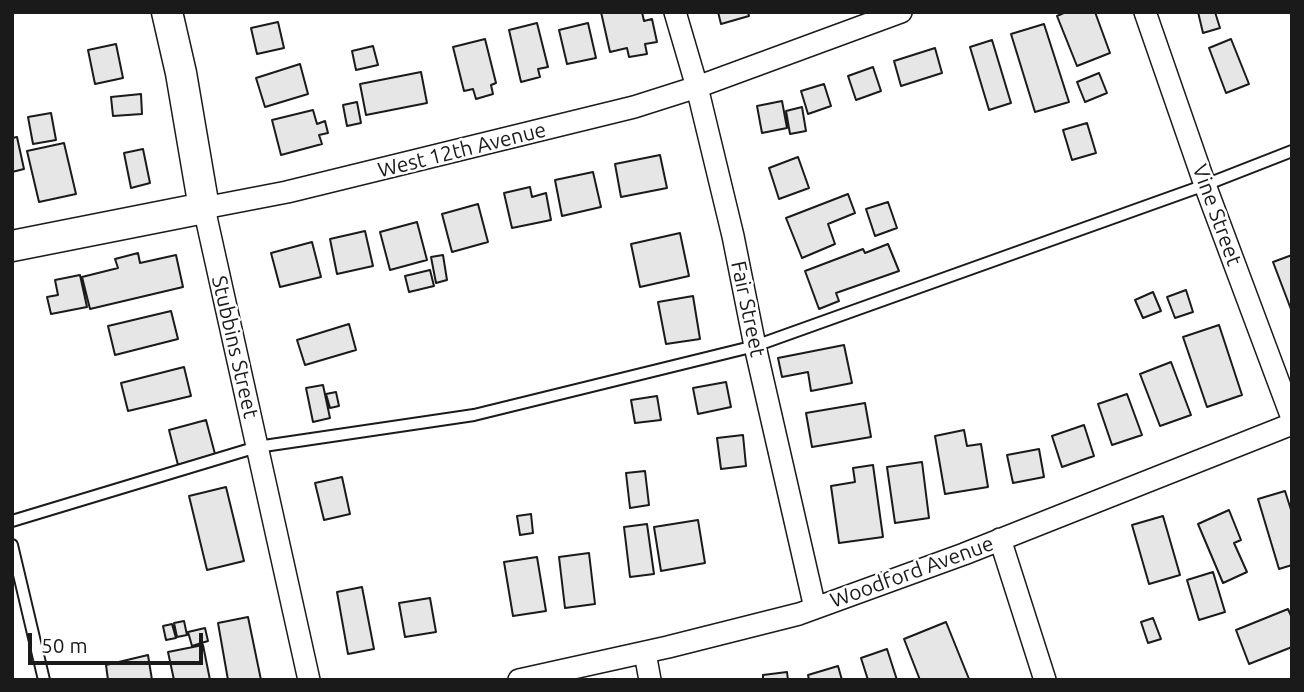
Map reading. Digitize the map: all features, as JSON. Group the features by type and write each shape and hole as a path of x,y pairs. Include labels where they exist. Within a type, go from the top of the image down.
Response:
{"street":[{"name":"Stubbins Street","path":"167,12 181,73 204,208 309,680"},
{"name":"Fair Street","path":"675,12 697,87 733,236 755,346 815,608"},
{"name":"West 12th Avenue","path":"12,246 286,192 634,107 697,87 901,12"},
{"name":"Vine Street","path":"1145,12 1205,185 1292,418"},
{"name":"Woodford Avenue","path":"519,680 756,626 815,608 1000,539 1292,424"},
{"path":"1000,539 1045,680"},
{"path":"645,653 650,680"}],"lane":[{"path":"12,521 257,447 474,415 755,346 1205,185 1292,151"},
{"path":"12,545 44,680"}],"building":[{"path":"601,12 642,12 644,21 652,19 657,42 645,44 647,54 629,57 627,48 610,52"},
{"path":"718,12 748,12 749,16 721,24"},
{"path":"1066,12 1095,12 1110,53 1077,66 1057,16"},
{"path":"1198,12 1215,12 1220,28 1203,33"},
{"path":"278,22 284,48 257,54 251,28"},
{"path":"537,23 548,67 538,69 540,77 521,82 509,30"},
{"path":"588,23 596,58 567,64 559,30"},
{"path":"1044,24 1069,102 1035,112 1011,34"},
{"path":"485,39 496,83 491,85 493,94 476,99 473,89 464,91 453,47"},
{"path":"1231,39 1249,84 1226,93 1209,48"},
{"path":"992,40 1011,103 989,110 970,47"},
{"path":"116,44 123,78 95,84 88,50"},
{"path":"373,46 378,65 356,70 352,51"},
{"path":"935,48 942,73 901,86 894,61"},
{"path":"300,64 308,94 265,107 256,78"},
{"path":"873,67 881,91 856,100 848,76"},
{"path":"421,72 427,103 366,115 360,84"},
{"path":"1099,73 1107,93 1085,102 1077,82"},
{"path":"824,84 831,106 808,114 801,91"},
{"path":"141,94 142,114 113,116 111,97"},
{"path":"782,101 787,128 762,133 757,106"},
{"path":"357,102 361,123 347,126 343,105"},
{"path":"802,107 806,131 790,134 786,111"},
{"path":"313,110 317,124 325,121 328,133 319,135 322,144 281,155 272,120"},
{"path":"51,113 56,140 33,144 28,117"},
{"path":"1087,123 1096,153 1072,160 1063,130"},
{"path":"17,137 24,169 12,172 12,138"},
{"path":"64,143 76,194 39,202 27,151"},
{"path":"143,149 150,183 131,188 124,153"},
{"path":"660,155 667,188 621,197 615,164"},
{"path":"798,157 809,188 779,199 769,168"},
{"path":"593,172 601,207 562,216 555,180"},
{"path":"530,187 532,197 546,193 551,220 512,228 504,193"},
{"path":"848,194 855,213 828,224 835,244 802,258 786,218"},
{"path":"888,202 897,228 875,236 866,209"},
{"path":"478,204 488,242 452,252 442,214"},
{"path":"417,222 427,260 390,270 380,232"},
{"path":"365,231 373,266 337,274 330,239"},
{"path":"680,233 689,276 640,287 631,244"},
{"path":"312,242 321,277 280,287 271,253"},
{"path":"888,244 899,271 836,293 839,301 819,309 805,271 863,249 865,253"},
{"path":"138,253 140,263 176,255 183,287 90,309 82,277 118,268 115,259"},
{"path":"443,255 447,280 436,283 431,257"},
{"path":"1292,255 1292,312 1273,262"},
{"path":"430,270 434,286 409,292 405,276"},
{"path":"80,275 87,307 51,314 47,297 58,295 55,280"},
{"path":"1186,290 1193,312 1175,318 1167,297"},
{"path":"1153,292 1161,311 1143,318 1135,300"},
{"path":"693,296 700,339 666,344 658,302"},
{"path":"171,311 178,339 115,355 108,326"},
{"path":"349,324 356,350 305,365 297,340"},
{"path":"1219,325 1242,395 1207,407 1183,337"},
{"path":"844,345 852,383 811,391 808,372 782,377 778,358"},
{"path":"1171,362 1191,415 1160,426 1140,374"},
{"path":"184,367 191,396 128,411 121,383"},
{"path":"726,382 731,407 698,414 693,388"},
{"path":"323,385 330,418 313,422 306,388"},
{"path":"336,392 339,406 330,408 326,394"},
{"path":"1127,394 1142,435 1112,445 1098,404"},
{"path":"657,396 661,420 635,423 631,400"},
{"path":"865,403 871,437 812,447 806,413"},
{"path":"206,420 215,454 178,465 169,430"},
{"path":"1084,425 1094,456 1062,467 1052,436"},
{"path":"964,430 967,446 981,444 988,487 945,494 935,436"},
{"path":"743,435 746,466 721,469 717,438"},
{"path":"1039,449 1044,477 1013,483 1007,455"},
{"path":"922,462 929,518 895,523 887,467"},
{"path":"873,465 883,537 839,543 831,486 855,482 853,468"},
{"path":"645,471 649,505 630,508 626,473"},
{"path":"342,477 350,514 324,520 315,483"},
{"path":"226,487 244,561 207,570 189,496"},
{"path":"1285,491 1292,513 1292,565 1279,569 1258,499"},
{"path":"1229,510 1241,540 1234,543 1247,572 1223,583 1198,524"},
{"path":"531,514 533,533 520,535 517,516"},
{"path":"1163,516 1180,575 1149,584 1132,525"},
{"path":"698,520 705,563 661,571 654,527"},
{"path":"647,524 654,574 630,577 624,527"},
{"path":"589,553 595,604 565,608 559,557"},
{"path":"537,557 546,611 513,616 504,562"},
{"path":"1213,572 1225,612 1199,620 1187,580"},
{"path":"362,587 374,649 348,654 337,592"},
{"path":"430,598 436,632 405,637 399,603"},
{"path":"1288,609 1292,618 1292,647 1249,664 1236,630"},
{"path":"248,617 261,680 228,680 218,623"},
{"path":"1153,618 1161,639 1148,643 1141,622"},
{"path":"184,621 187,635 177,637 174,623"},
{"path":"946,622 969,679 920,680 904,639"},
{"path":"172,624 176,638 166,640 163,626"},
{"path":"205,628 208,641 192,646 188,632"},
{"path":"203,645 210,680 174,680 168,652"},
{"path":"887,649 897,680 868,680 861,658"},
{"path":"148,655 152,680 108,680 106,665"},
{"path":"838,666 842,680 809,680 808,675"},
{"path":"787,672 788,680 763,680 763,675"}]}
